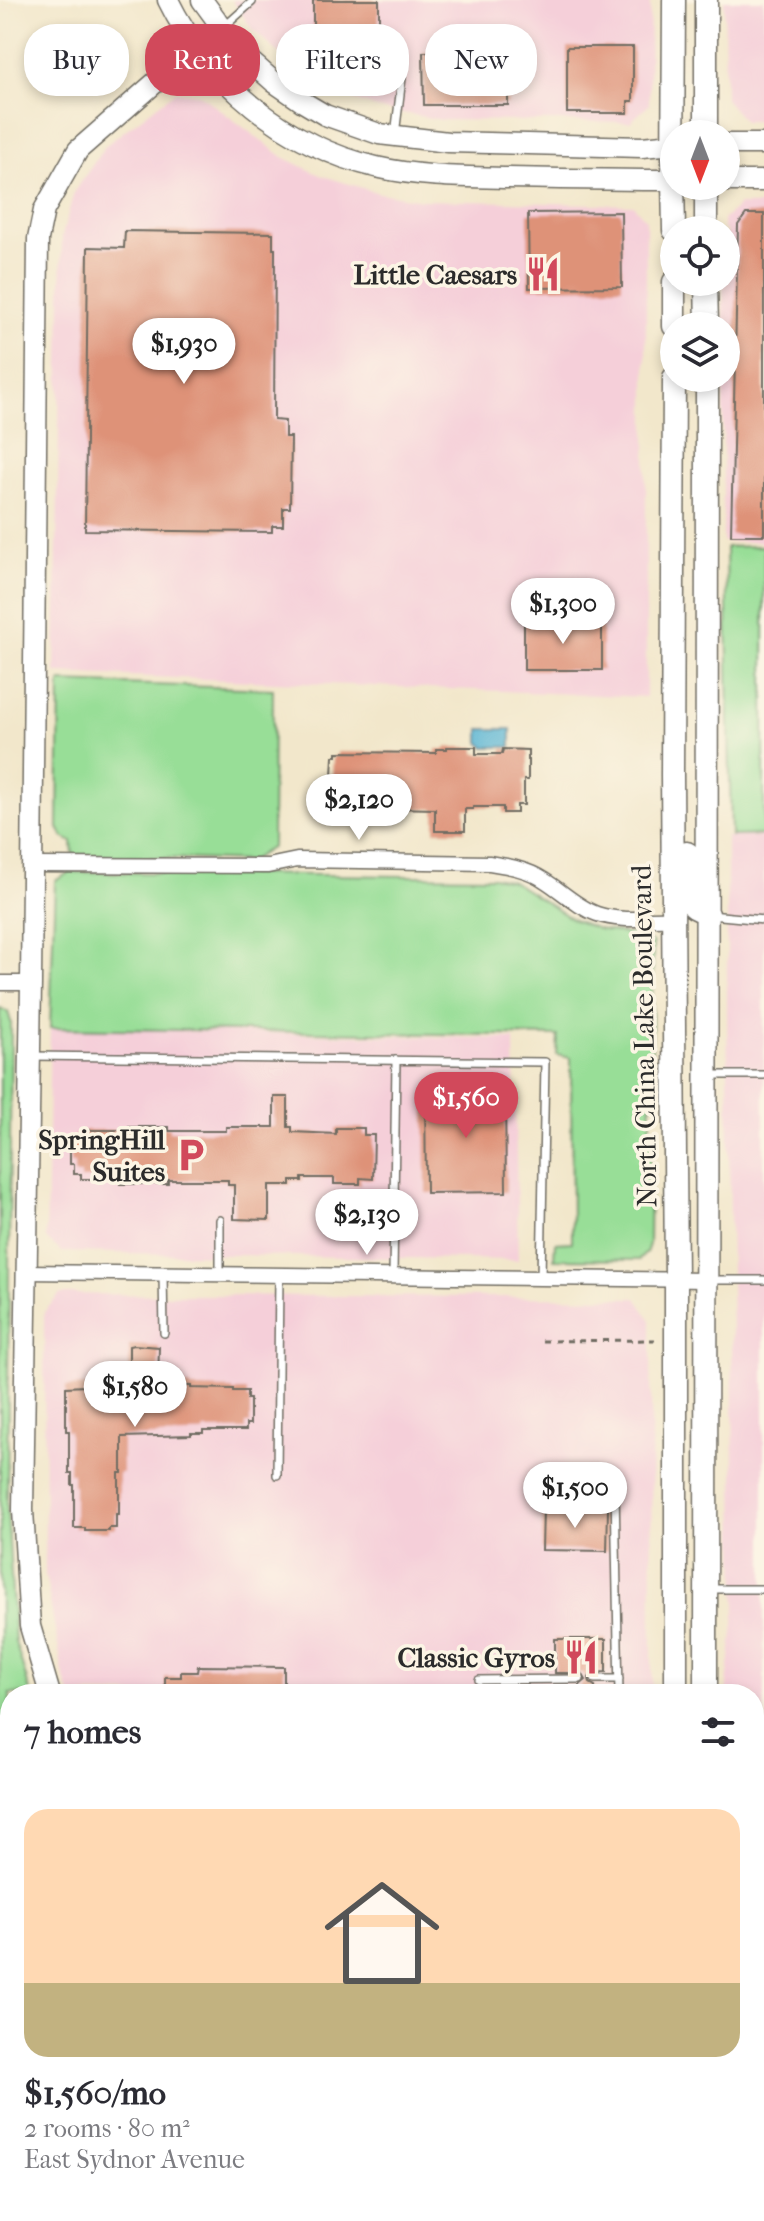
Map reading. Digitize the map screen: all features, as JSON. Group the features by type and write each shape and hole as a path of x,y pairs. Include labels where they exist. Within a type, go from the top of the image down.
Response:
{"main road":[{"path":"674,0 674,120"},
{"path":"706,0 706,120"},
{"name":"North China Lake Boulevard","path":"674,392 672,775 676,1684"},
{"path":"706,1684 707,392"},
{"path":"672,775 686,795 691,900 694,907 708,914"}],"street":[{"path":"168,0 180,24"},
{"path":"202,0 219,24"},
{"path":"260,70 325,115 394,137 448,142 660,145"},
{"path":"47,1684 30,1626 23,1510 38,239 44,210 78,150 145,90"},
{"path":"242,96 313,145 375,167 438,176 660,180"},
{"path":"740,144 764,144"},
{"path":"740,181 764,181"},
{"path":"31,865 268,866 297,860 489,863 541,877 578,905 599,915 673,919"},
{"path":"0,983 31,983"},
{"path":"26,1272 708,1280"}],"lane":[{"path":"227,24 252,2"},
{"path":"394,137 400,96"},
{"path":"708,914 764,920"},
{"path":"29,1056 545,1062 541,1278"},
{"path":"393,1276 396,1060"},
{"path":"706,1075 764,1075"},
{"path":"220,1220 220,1274"},
{"path":"163,1273 164,1333"},
{"path":"277,1475 279,1275"},
{"path":"708,1280 764,1280"},
{"path":"609,1480 615,1490 619,1684"},
{"path":"706,1589 764,1589"},
{"path":"479,1680 580,1679"},
{"path":"595,1679 619,1679"}],"path":[{"path":"542,1341 655,1340"}],"shaded area":[{"path":"232,0 650,0 649,105 630,122 442,120 380,109 345,96 409,96 409,24 276,24 276,51 260,36 260,24 249,24"},
{"path":"724,0 764,0 764,121 744,121 725,99"},
{"path":"170,96 202,96 283,157 320,175 379,193 422,200 633,205 646,220 646,697 55,673 62,236 74,192 106,145"},
{"path":"739,205 764,205 764,542 723,542 723,392 740,392 740,312 723,312 723,296 740,296 740,216 727,216"},
{"path":"764,836 764,1684 727,1684 736,1606 727,837"},
{"path":"50,1028 514,1039 518,1260 62,1252 46,1239"},
{"path":"60,1294 636,1298 651,1320 652,1684 67,1684 45,1574 44,1312"}],"green space":[{"path":"764,546 764,835 731,836 726,547"},
{"path":"60,682 273,689 272,847 250,861 73,855 72,842 63,837 58,828"},
{"path":"70,872 494,877 512,881 574,920 598,929 644,937 653,944 649,1244 646,1253 639,1260 554,1259 555,1243 572,1242 571,1058 557,1055 558,1036 50,1028 55,881"},
{"path":"0,1008 8,1012 11,1022 7,1509 15,1642 28,1684 0,1684"}],"water":[{"path":"480,729 511,729 511,747 484,747 480,742"}],"building":[{"path":"313,0 379,0 379,24 313,24"},
{"path":"567,47 633,47 633,101 628,101 628,113 567,113"},
{"path":"423,52 425,96 508,96 508,105 424,105"},
{"path":"621,212 622,287 529,288 528,213"},
{"path":"746,214 764,214 764,535 731,535 734,392 740,392 740,312 736,312 736,296 740,296 740,222"},
{"path":"125,231 273,233 274,420 285,421 285,437 291,437 290,508 283,508 283,526 272,526 272,532 85,530 88,247 124,248"},
{"path":"524,622 602,622 602,670 524,670"},
{"path":"476,747 476,754 502,754 503,749 528,750 524,805 517,805 517,813 503,813 503,807 465,809 465,831 435,831 435,809 347,807 348,780 332,776 333,756 337,756 337,752 436,753 436,749"},
{"path":"505,1088 506,1192 426,1193 425,1089"},
{"name":"SpringHill Suites","path":"274,1097 288,1097 288,1127 292,1127 292,1132 336,1134 336,1128 364,1128 364,1135 374,1135 373,1179 360,1178 360,1184 334,1184 334,1178 302,1178 302,1181 291,1181 291,1185 269,1185 269,1220 234,1219 234,1185 228,1185 228,1180 120,1184 120,1179 81,1179 81,1174 74,1174 74,1164 70,1164 70,1144 74,1144 74,1135 84,1135 84,1130 169,1127 169,1131 226,1131 226,1127 274,1127"},
{"path":"129,1346 159,1347 158,1382 165,1382 165,1385 247,1391 250,1424 246,1424 246,1430 203,1430 203,1433 191,1435 122,1437 116,1528 85,1531 85,1528 74,1528 74,1485 72,1473 69,1473 69,1431 66,1431 66,1387 126,1384 129,1382"},
{"path":"543,1508 608,1509 607,1551 542,1550"},
{"name":"Classic Gyros","path":"555,1639 606,1639 606,1672 592,1673 589,1678 592,1684 581,1684 586,1680 582,1673 555,1673"},
{"path":"198,1666 284,1667 284,1684 165,1684 165,1677 181,1677 181,1672 197,1672"}],"place":[{"name":"Little Caesars","path":"543,274"},
{"name":"SpringHill Suites","path":"191,1155"},
{"name":"Classic Gyros","path":"581,1657"}]}
